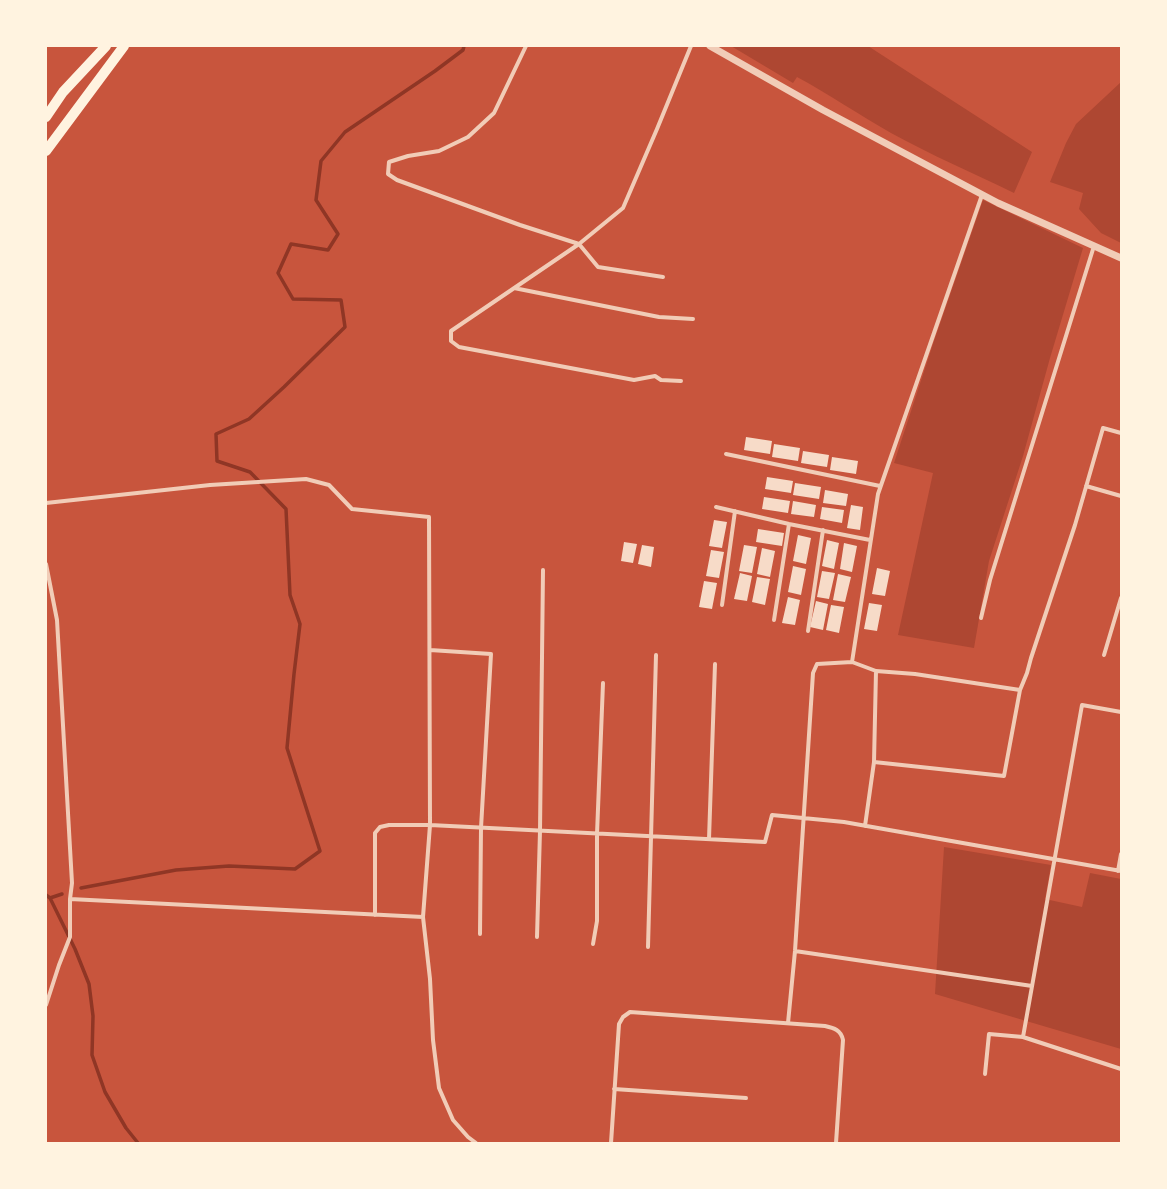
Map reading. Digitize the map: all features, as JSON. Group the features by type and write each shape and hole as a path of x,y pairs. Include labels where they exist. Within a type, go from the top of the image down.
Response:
{"main road":[{"path":"46,117 63,92 106,46"},
{"path":"46,151 124,46"}],"street":[{"path":"526,46 494,113 489,118 468,137 439,151 408,156 389,162 388,174 397,180 520,225 579,244 598,267 663,277"},
{"path":"681,381 661,380 655,376 634,380 459,346 451,341 451,331 579,244 624,208 691,46"},
{"path":"710,46 823,110 982,195 1121,258"},
{"path":"852,662 870,540 880,486 982,195"},
{"path":"981,618 990,580 1094,246"},
{"path":"514,288 659,317 693,319"},
{"path":"874,762 1004,776 1020,690 1027,674 1075,525 1103,428 1121,432"},
{"path":"726,454 880,486"},
{"path":"46,503 210,485 306,479 330,485 352,509 429,517 430,825 423,918 430,978 433,1040 439,1088 453,1120 468,1138 476,1143"},
{"path":"1086,486 1121,496"},
{"path":"716,507 789,524 870,540"},
{"path":"722,605 735,511"},
{"path":"774,620 789,524"},
{"path":"808,631 823,530"},
{"path":"46,564 57,620 72,883 70,899 70,937 46,1005"},
{"path":"536,937 540,831 543,570"},
{"path":"1104,655 1121,598"},
{"path":"430,650 491,654 481,828 480,934"},
{"path":"648,947 656,655"},
{"path":"788,1023 795,951 813,673 817,664 852,662 876,671 915,674 1020,690"},
{"path":"709,839 715,664"},
{"path":"866,826 874,762 876,671"},
{"path":"593,944 597,921 597,834 603,683"},
{"path":"1023,1037 1082,705 1121,712"},
{"path":"375,915 375,833 380,827 389,824 765,842 772,815 844,822 1119,871 1121,854"},
{"path":"70,899 423,918"},
{"path":"795,951 1032,986"},
{"path":"611,1143 619,1024 623,1017 630,1012 825,1026 838,1030 842,1035 843,1040 836,1143"},
{"path":"985,1074 989,1034 1023,1037 1121,1069"},
{"path":"614,1088 746,1098"}],"shaded area":[{"path":"731,46 868,46 1032,152 1014,193 906,141 797,77 793,83"},
{"path":"1121,82 1121,243 1101,233 1079,209 1083,193 1050,182 1066,143 1076,124"},
{"path":"983,200 1083,248 1050,358 1023,456 989,561 974,648 898,635 933,473 894,463 934,341"},
{"path":"944,847 1051,865 1045,899 1082,907 1090,873 1121,879 1121,1049 935,994"}],"building":[{"path":"746,437 772,441 770,454 744,450"},
{"path":"774,444 800,448 798,461 772,457"},
{"path":"803,451 829,455 827,467 801,463"},
{"path":"832,457 858,461 856,474 830,470"},
{"path":"767,477 793,481 791,493 765,489"},
{"path":"795,483 821,487 819,499 793,495"},
{"path":"825,490 848,494 846,506 823,503"},
{"path":"764,497 790,501 788,513 762,509"},
{"path":"793,501 816,505 814,517 791,514"},
{"path":"851,505 863,507 860,530 847,528"},
{"path":"822,507 844,510 842,523 820,519"},
{"path":"714,520 727,522 722,548 709,546"},
{"path":"758,529 784,533 782,546 756,542"},
{"path":"798,535 811,538 806,564 793,561"},
{"path":"827,540 839,543 834,569 822,566"},
{"path":"624,542 637,544 633,563 621,561"},
{"path":"844,543 857,546 852,572 840,569"},
{"path":"642,545 654,547 651,567 638,564"},
{"path":"744,545 757,547 752,573 739,571"},
{"path":"762,548 775,551 770,577 757,574"},
{"path":"711,550 724,552 719,578 706,576"},
{"path":"793,566 806,569 801,595 788,592"},
{"path":"877,568 890,571 885,596 872,594"},
{"path":"822,571 835,573 829,599 817,597"},
{"path":"740,573 752,576 747,601 734,599"},
{"path":"838,574 851,577 845,602 833,600"},
{"path":"757,577 770,579 765,605 752,602"},
{"path":"704,581 717,583 712,609 699,607"},
{"path":"788,597 800,600 795,625 782,623"},
{"path":"816,601 828,604 823,630 810,627"},
{"path":"869,603 882,605 877,631 864,629"},
{"path":"831,605 844,607 839,633 826,630"}],"waterway":[{"path":"81,888 176,870 229,866 295,869 320,851 287,748 300,624 290,595 286,509 250,472 217,461 216,434 249,419 345,327 341,300 293,299 278,273 291,244 328,250 338,234 316,200 321,161 345,132 435,71 463,50 464,46"},
{"path":"46,895 50,898 62,894"},
{"path":"50,898 75,949 89,984 93,1016 92,1055 105,1092 126,1128 138,1143"}]}
